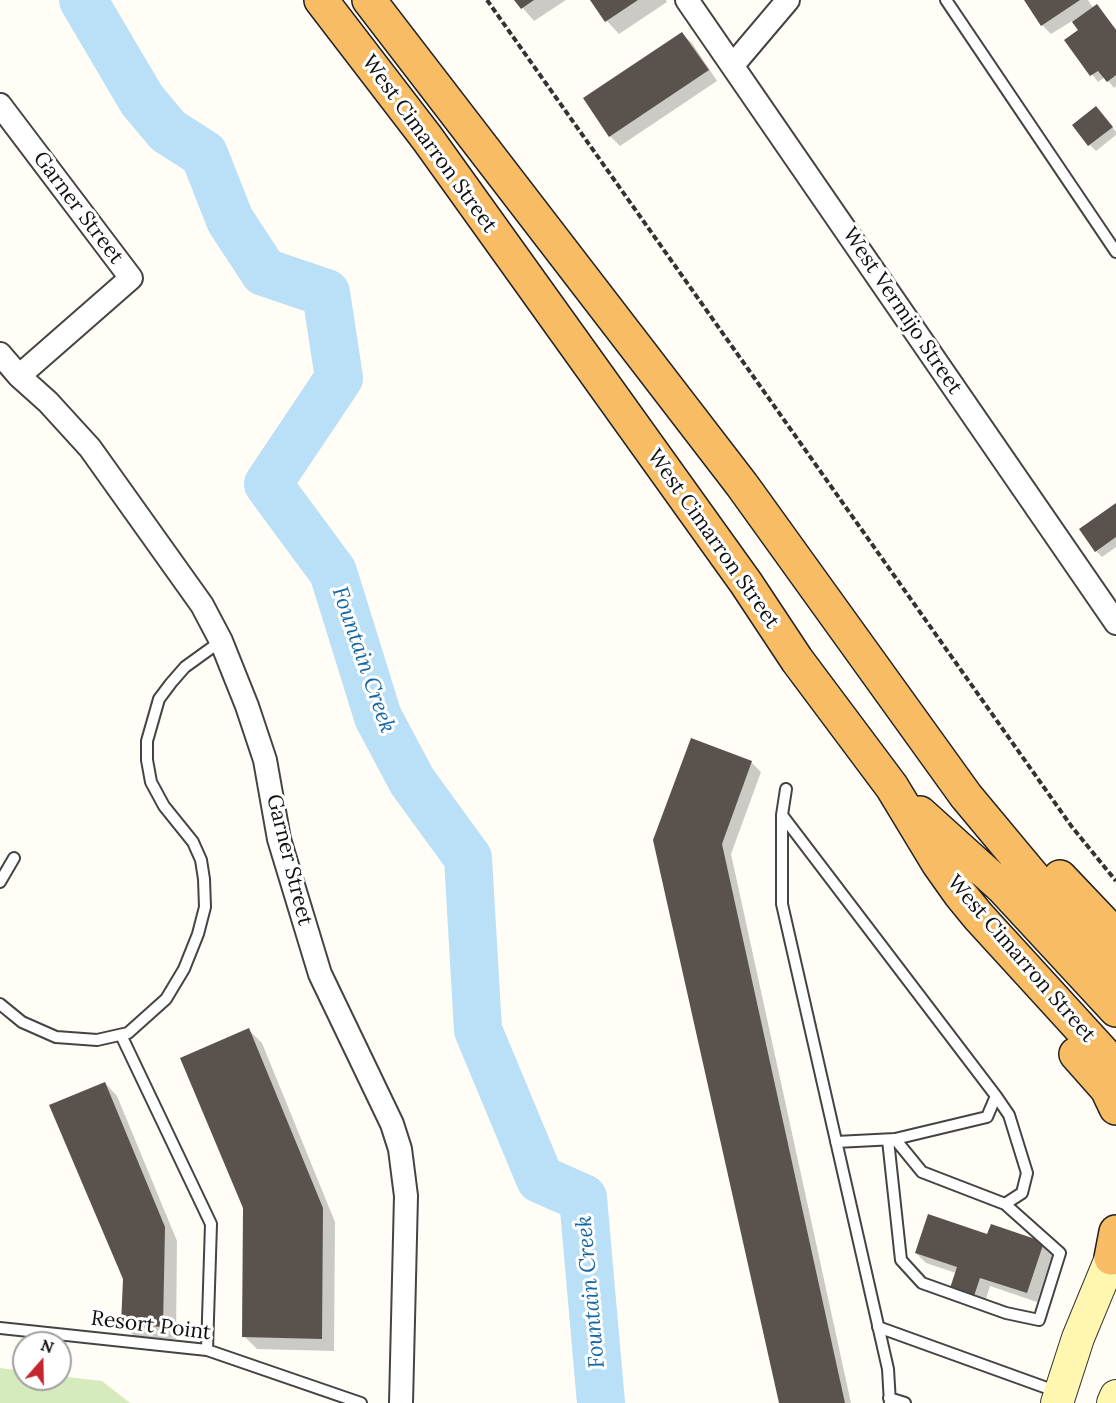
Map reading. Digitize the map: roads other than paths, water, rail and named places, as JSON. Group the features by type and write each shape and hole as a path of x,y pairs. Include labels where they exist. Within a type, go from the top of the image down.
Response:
{"highway":[{"name":"West Cimarron Street","path":"321,0 427,138 746,583 797,660 892,787 938,863 978,916 1116,1067"},
{"name":"West Cimarron Street","path":"369,0 742,485 966,796 1116,976"},
{"path":"892,787 1003,888 1116,1010"},
{"path":"966,796 1043,859 1116,936"},
{"path":"978,916 984,950 1107,1089 1116,1108"}],"main road":[{"path":"1058,1398 1114,1245"},
{"path":"1113,1403 1116,1396"}],"street":[{"name":"West Vermijo Street","path":"687,0 1116,623"},
{"path":"733,65 788,0"},
{"name":"Garner Street","path":"0,105 131,278 9,374 48,402 90,448 202,605 221,641 247,706 265,760 279,839 320,974 392,1124 400,1149 406,1196 401,1403"},
{"path":"0,354 9,374"}],"lane":[{"path":"946,0 1116,252"},
{"path":"0,1004 22,1022 56,1037 97,1040 128,1033 166,999 184,969 200,925 204,907 201,860 193,842 164,806 151,782 147,760 147,741 159,699 185,667 221,641"},
{"path":"786,789 782,815 782,904 888,1369 889,1400 905,1403"},
{"path":"782,815 1009,1115 1027,1173 1022,1193 1005,1203"},
{"path":"0,882 14,858"},
{"path":"121,1035 211,1224 207,1350"},
{"path":"836,1142 891,1139 987,1117 996,1096"},
{"path":"891,1139 922,1172 1005,1203 1060,1252 1039,1320 1006,1313 922,1283 901,1260 891,1139"},
{"path":"878,1327 1058,1398"},
{"name":"Resort Point","path":"0,1328 207,1350 362,1403"}],"waterway":[{"name":"Fountain Creek","path":"83,0 142,100 168,131 204,154 230,220 264,272 326,293 339,378 268,484 333,572 378,717 412,781 468,858 478,1030 540,1179 583,1198 601,1403"}]}
